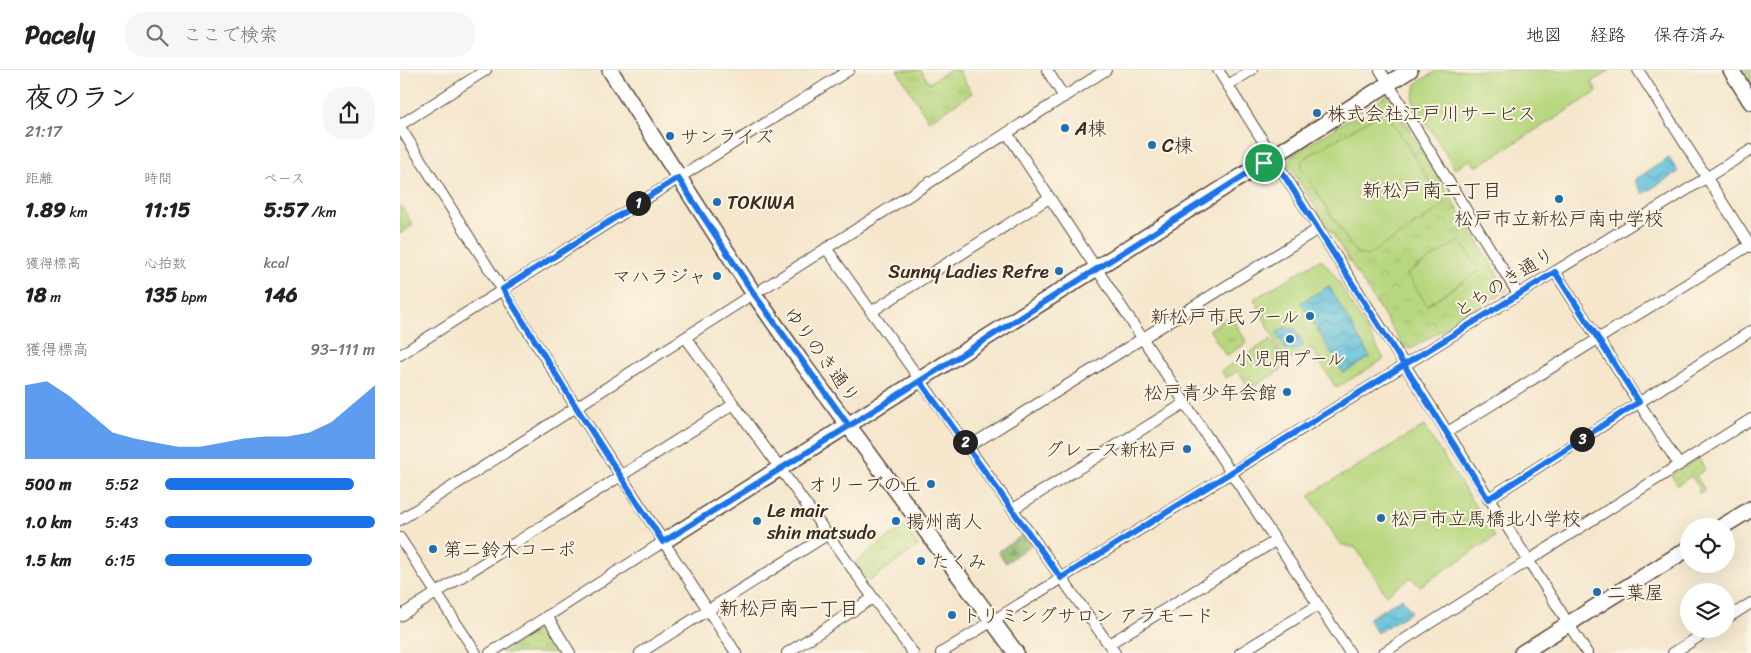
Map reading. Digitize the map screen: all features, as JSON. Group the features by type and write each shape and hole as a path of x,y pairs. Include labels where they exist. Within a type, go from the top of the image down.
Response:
{"street":[{"path":"486,70 400,126 576,407 736,653"},
{"name":"ゆりのき通り","path":"610,70 754,294 1016,653"},
{"path":"400,355 849,70"},
{"path":"1047,70 1064,97"},
{"path":"764,288 1106,70"},
{"path":"1218,70 1587,653"},
{"path":"1228,85 1252,70"},
{"path":"1380,70 1518,294"},
{"path":"490,653 1410,70"},
{"path":"1446,433 1750,246 1638,70"},
{"path":"1731,70 1751,102"},
{"path":"1007,133 1350,653"},
{"name":"とちのき通り","path":"941,653 1751,150"},
{"path":"871,312 1049,198"},
{"path":"968,447 1318,229"},
{"path":"826,248 1112,649 1275,540"},
{"path":"1555,272 1679,465"},
{"path":"400,520 745,299"},
{"path":"1488,499 1751,331"},
{"path":"686,338 913,653"},
{"path":"1013,509 1185,403"},
{"path":"400,616 734,404"},
{"path":"1383,653 1751,419"},
{"path":"1735,519 1751,509"},
{"path":"640,653 827,535"},
{"path":"400,538 476,653"},
{"path":"1522,653 1680,554"},
{"path":"786,653 873,598"},
{"path":"1735,614 1751,604"},
{"path":"1240,653 1318,605"},
{"path":"547,616 570,653"},
{"path":"1672,653 1696,638"}],"green space":[{"path":"897,70 921,70 929,83 949,70 958,70 972,93 929,121"},
{"path":"1438,70 1610,70 1592,82 1597,92 1476,167 1471,159 1455,169 1413,101 1416,84"},
{"path":"1738,70 1751,70 1751,90"},
{"path":"1388,94 1507,290 1411,349 1404,347 1288,164 1291,156"},
{"path":"1385,110 1445,205 1367,256 1355,252 1301,167 1302,160"},
{"path":"400,204 413,225 400,234"},
{"path":"1460,240 1479,271 1427,305 1407,274"},
{"name":"新松戸市民プール","path":"1321,259 1335,276 1384,359 1336,388 1311,348 1286,362 1254,299"},
{"path":"1231,316 1247,343 1226,356 1209,329"},
{"path":"1271,339 1287,366 1250,389 1238,371 1226,378 1221,371"},
{"path":"1424,426 1495,537 1420,586 1411,578 1386,595 1356,548 1340,544 1309,495"},
{"path":"1698,458 1705,469 1696,476 1705,490 1699,493 1700,489 1691,476 1678,485 1671,475"},
{"path":"904,526 918,546 869,581 855,562"},
{"path":"1025,533 1032,544 1006,563 998,552"},
{"path":"543,626 548,628 565,653 502,653"}],"water":[{"path":"1669,158 1678,172 1643,194 1634,180"},
{"path":"1329,286 1370,357 1343,373 1301,302"},
{"name":"小児用プール","path":"1286,327 1290,330 1294,328 1304,345 1294,351 1286,350 1276,333"},
{"path":"1402,598 1411,612 1377,633 1368,619"}],"place":[{"name":"株式会社江戸川サービス","path":"1317,113"},
{"name":"A棟","path":"1065,128"},
{"name":"サンライズ","path":"670,136"},
{"name":"C棟","path":"1152,145"},
{"name":"松戸市立新松戸南中学校","path":"1559,199"},
{"name":"TOKIWA","path":"717,202"},
{"name":"Sunny Ladies Refre","path":"1059,271"},
{"name":"マハラジャ","path":"717,276"},
{"name":"新松戸市民プール","path":"1310,316"},
{"name":"小児用プール","path":"1290,339"},
{"name":"松戸青少年会館","path":"1287,392"},
{"name":"グレース新松戸","path":"1187,449"},
{"name":"オリーブの丘","path":"931,484"},
{"name":"松戸市立馬橋北小学校","path":"1381,518"},
{"name":"Le mair shin matsudo","path":"757,521"},
{"name":"揚州商人","path":"896,521"},
{"name":"第二鈴木コーポ","path":"433,549"},
{"name":"たくみ","path":"921,561"},
{"name":"二葉屋","path":"1597,592"},
{"name":"トリミングサロン アラモード","path":"952,615"}],"district":[{"name":"新松戸南二丁目","path":"1432,190"},
{"name":"新松戸南一丁目","path":"789,608"}],"route":[{"path":"1264,163 920,381 849,426 754,294 678,178 503,289 663,542 861,419 920,381 1061,578 1404,365 1488,499 1639,402 1555,272 1404,365 1273,158 1264,163"}]}
